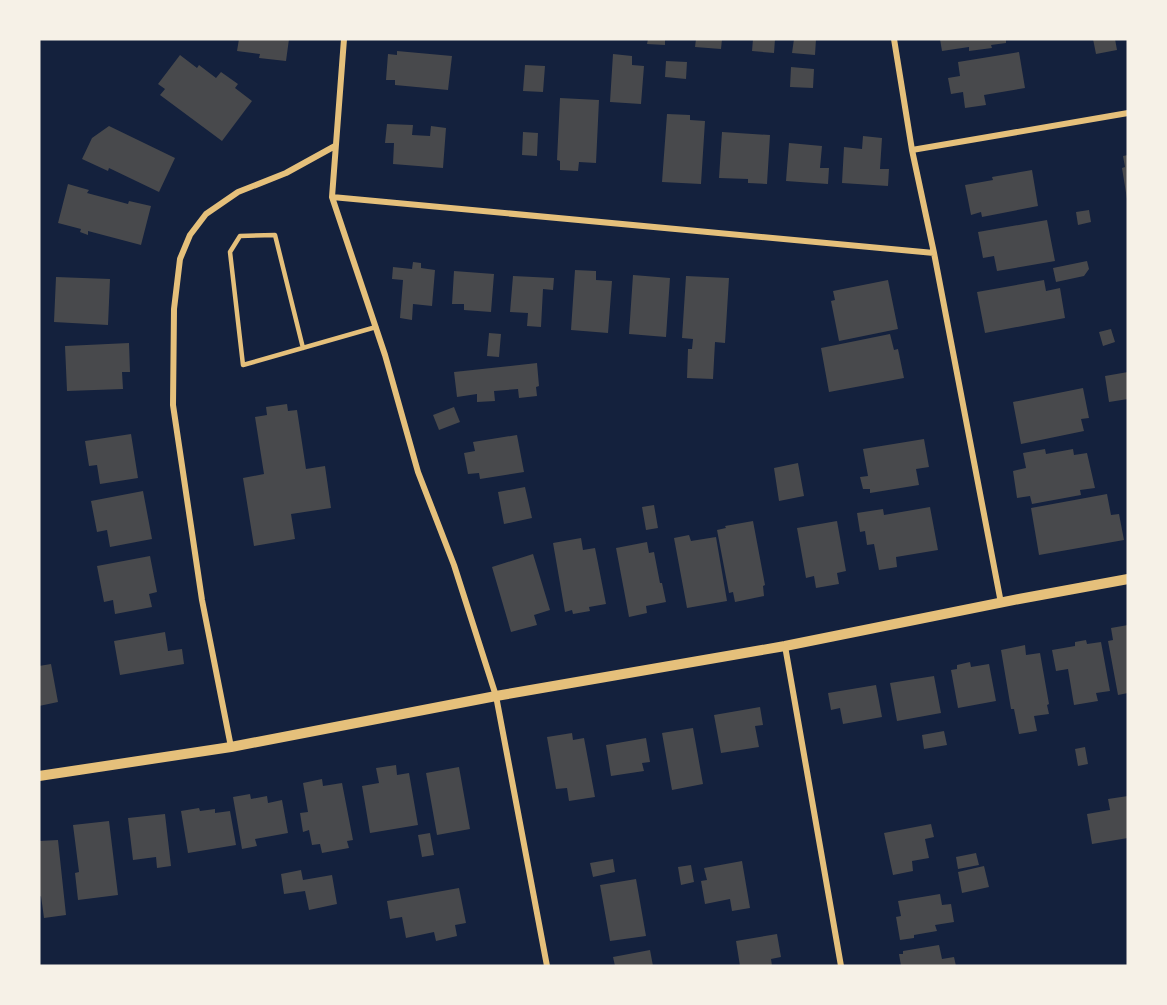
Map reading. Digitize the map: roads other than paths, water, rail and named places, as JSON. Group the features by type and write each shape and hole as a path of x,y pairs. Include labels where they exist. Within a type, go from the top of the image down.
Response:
{"street":[{"path":"344,39 332,197 376,327 418,472 454,565 496,696 547,966"},
{"path":"894,39 912,150 1001,603"},
{"path":"912,150 1128,113"},
{"path":"231,747 202,600 173,405 174,309 180,260 190,235 206,214 238,192 286,173 335,146"},
{"path":"332,197 934,253"},
{"path":"39,776 231,747 496,696 785,646 1128,579"},
{"path":"785,646 841,966"}],"lane":[{"path":"303,348 274,235 240,236 230,252 243,365 303,348 376,327"}]}
